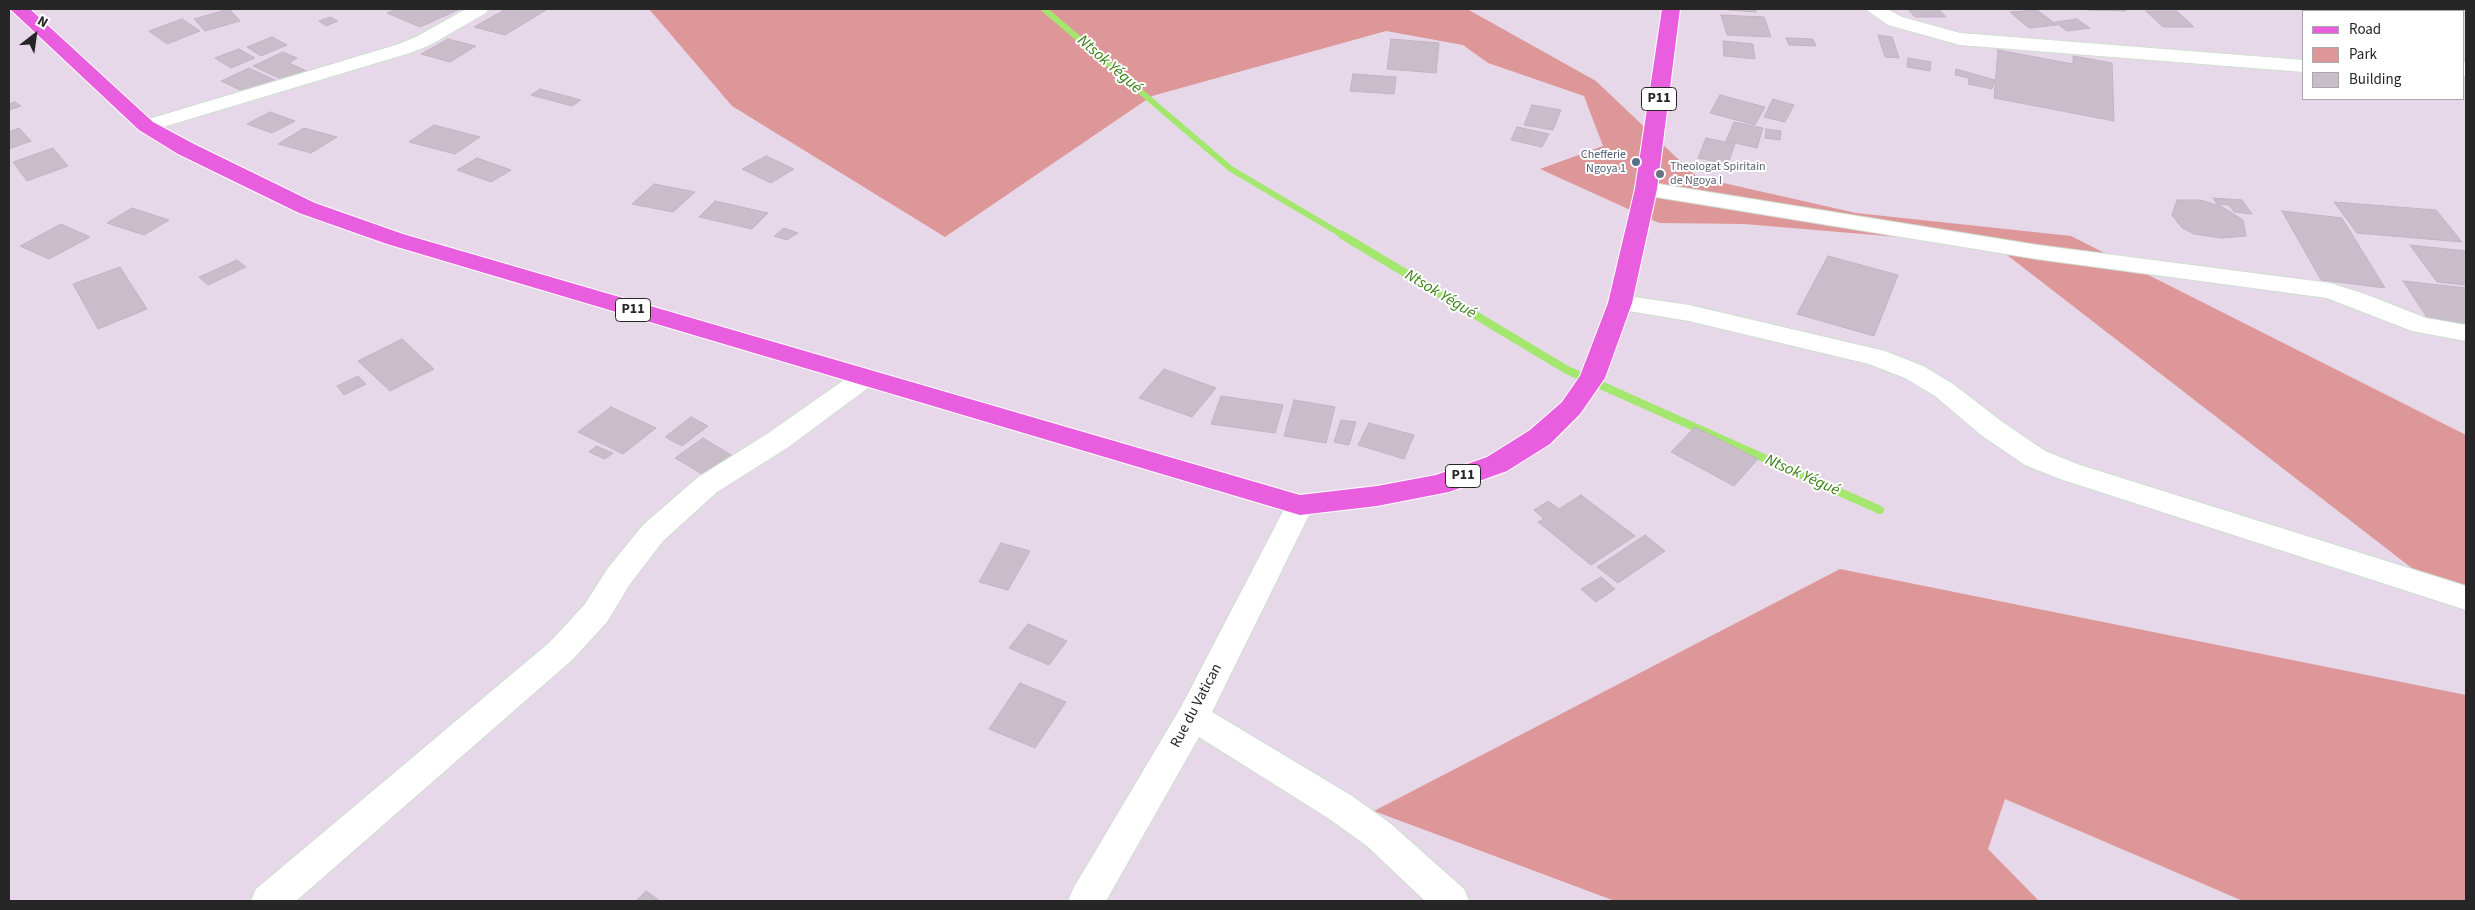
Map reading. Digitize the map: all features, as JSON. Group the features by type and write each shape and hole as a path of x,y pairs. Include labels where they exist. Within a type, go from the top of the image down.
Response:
{"main road":[{"name":"P11","path":"19,9 146,126 186,149 307,208 386,236 863,379 1300,505 1377,496 1439,485 1497,464 1540,437 1571,408 1592,378 1620,303 1646,189 1671,9"}],"street":[{"path":"146,126 403,49 423,41 479,9"},
{"path":"1874,9 1896,21 1922,30 1960,38 2302,66"},
{"path":"1646,189 2037,252 2330,291 2356,298 2421,325 2466,333"},
{"path":"1620,303 1689,313 1876,356 1914,372 1944,390 1991,428 2035,458 2070,472 2466,598"},
{"path":"269,901 561,651 596,613 619,576 653,533 707,485 777,441 863,379"},
{"name":"Rue du Vatican","path":"1086,901 1192,718 1300,505"},
{"path":"1192,718 1340,807 1379,835 1451,901"}],"green space":[{"path":"649,9 1467,9 1596,81 1697,177 1856,213 2071,236 2466,435 2466,610 1994,245 1744,224 1659,223 1540,169 1603,146 1584,96 1488,63 1463,45 1386,31 1152,96 945,237 732,106"},
{"path":"1840,569 2466,695 2466,901 2243,901 2005,799 1988,849 2039,901 1615,901 1374,811"}],"building":[{"path":"229,9 240,21 205,31 194,19"},
{"path":"397,9 460,9 420,27 387,13"},
{"path":"506,9 546,10 505,35 474,27"},
{"path":"1756,9 1756,12 1728,10"},
{"path":"1908,9 1939,9 1946,17 1915,17"},
{"path":"2124,9 2126,11 2087,10"},
{"path":"2037,10 2057,25 2029,28 2010,12"},
{"path":"2146,11 2177,11 2194,27 2163,27"},
{"path":"1721,15 1764,17 1771,37 1727,35"},
{"path":"330,17 338,21 326,26 319,21"},
{"path":"182,19 200,31 167,44 149,31"},
{"path":"2077,19 2090,28 2067,31 2055,22"},
{"path":"1878,35 1892,37 1899,58 1885,57"},
{"path":"272,37 287,45 261,56 247,47"},
{"path":"1786,38 1813,39 1816,46 1789,45"},
{"path":"448,39 476,46 450,62 421,54"},
{"path":"1391,39 1439,43 1436,73 1387,69"},
{"path":"1723,41 1753,44 1755,59 1724,56"},
{"path":"239,49 255,58 231,68 215,58"},
{"path":"1998,50 2073,64 2073,56 2112,63 2114,121 1994,98"},
{"path":"283,52 297,58 289,63 309,72 287,82 253,66"},
{"path":"1908,58 1931,62 1930,71 1907,67"},
{"path":"249,68 277,81 249,94 221,81"},
{"path":"1956,69 1995,80 1992,89 1968,84 1969,78 1955,75"},
{"path":"1353,74 1396,77 1394,94 1350,91"},
{"path":"540,89 581,100 572,106 531,95"},
{"path":"1720,95 1765,107 1755,125 1710,113"},
{"path":"1773,99 1794,105 1785,122 1764,117"},
{"path":"15,102 21,106 9,110 9,104"},
{"path":"1532,105 1561,110 1553,130 1524,125"},
{"path":"270,112 295,121 272,133 247,124"},
{"path":"1734,122 1763,128 1757,148 1726,141"},
{"path":"434,125 480,137 455,154 409,142"},
{"path":"1517,127 1549,134 1542,147 1511,140"},
{"path":"19,128 31,141 9,149 9,132"},
{"path":"304,128 337,137 311,153 278,144"},
{"path":"1766,129 1781,131 1780,140 1765,138"},
{"path":"1706,138 1735,144 1728,164 1698,158"},
{"path":"53,148 68,166 27,181 13,162"},
{"path":"766,156 794,169 771,183 742,169"},
{"path":"477,158 511,170 491,182 457,170"},
{"path":"654,184 695,192 673,212 632,204"},
{"path":"2213,198 2242,200 2252,214 2234,212 2229,205 2217,204"},
{"path":"2177,200 2200,200 2221,206 2243,220 2246,236 2222,238 2194,234 2182,228 2172,215"},
{"path":"715,201 768,213 752,229 699,217"},
{"path":"2334,202 2436,210 2462,242 2357,233"},
{"path":"132,208 169,220 144,235 107,223"},
{"path":"2282,211 2342,218 2385,288 2321,280"},
{"path":"61,224 90,237 49,259 20,246"},
{"path":"784,228 798,233 787,240 774,236"},
{"path":"2410,245 2466,251 2466,285 2437,282"},
{"path":"1828,256 1898,275 1874,336 1797,314"},
{"path":"237,260 246,267 208,285 199,277"},
{"path":"120,267 147,309 98,329 73,284"},
{"path":"2403,281 2466,288 2466,324 2428,319"},
{"path":"402,339 434,369 390,391 358,361"},
{"path":"1164,369 1216,388 1192,417 1139,398"},
{"path":"358,376 366,384 344,395 337,386"},
{"path":"1221,396 1283,405 1275,433 1211,424"},
{"path":"1294,400 1335,407 1326,443 1284,436"},
{"path":"611,407 656,428 623,454 578,432"},
{"path":"691,417 708,426 682,446 665,437"},
{"path":"1341,420 1356,422 1349,445 1334,442"},
{"path":"1369,423 1414,435 1404,459 1358,445"},
{"path":"1695,427 1758,459 1734,486 1671,452"},
{"path":"703,438 736,458 709,478 675,458"},
{"path":"596,446 613,453 605,459 589,452"},
{"path":"1581,495 1635,536 1591,565 1538,522 1544,519 1534,510 1548,501 1559,509"},
{"path":"1645,535 1665,551 1618,583 1597,567"},
{"path":"1001,543 1030,551 1008,590 979,582"},
{"path":"1601,577 1615,589 1596,602 1581,589"},
{"path":"1028,624 1067,641 1049,665 1009,648"},
{"path":"1020,683 1066,702 1035,748 989,729"},
{"path":"646,891 660,901 636,901"}],"waterway":[{"name":"Ntsok Yégué","path":"1044,9 1231,169 1344,236"},
{"name":"Ntsok Yégué","path":"1342,235 1567,370 1880,510"}],"place":[{"name":"Chefferie Ngoya 1","path":"1636,162"},
{"name":"Theologat Spiritain de Ngoya I","path":"1660,174"}]}
